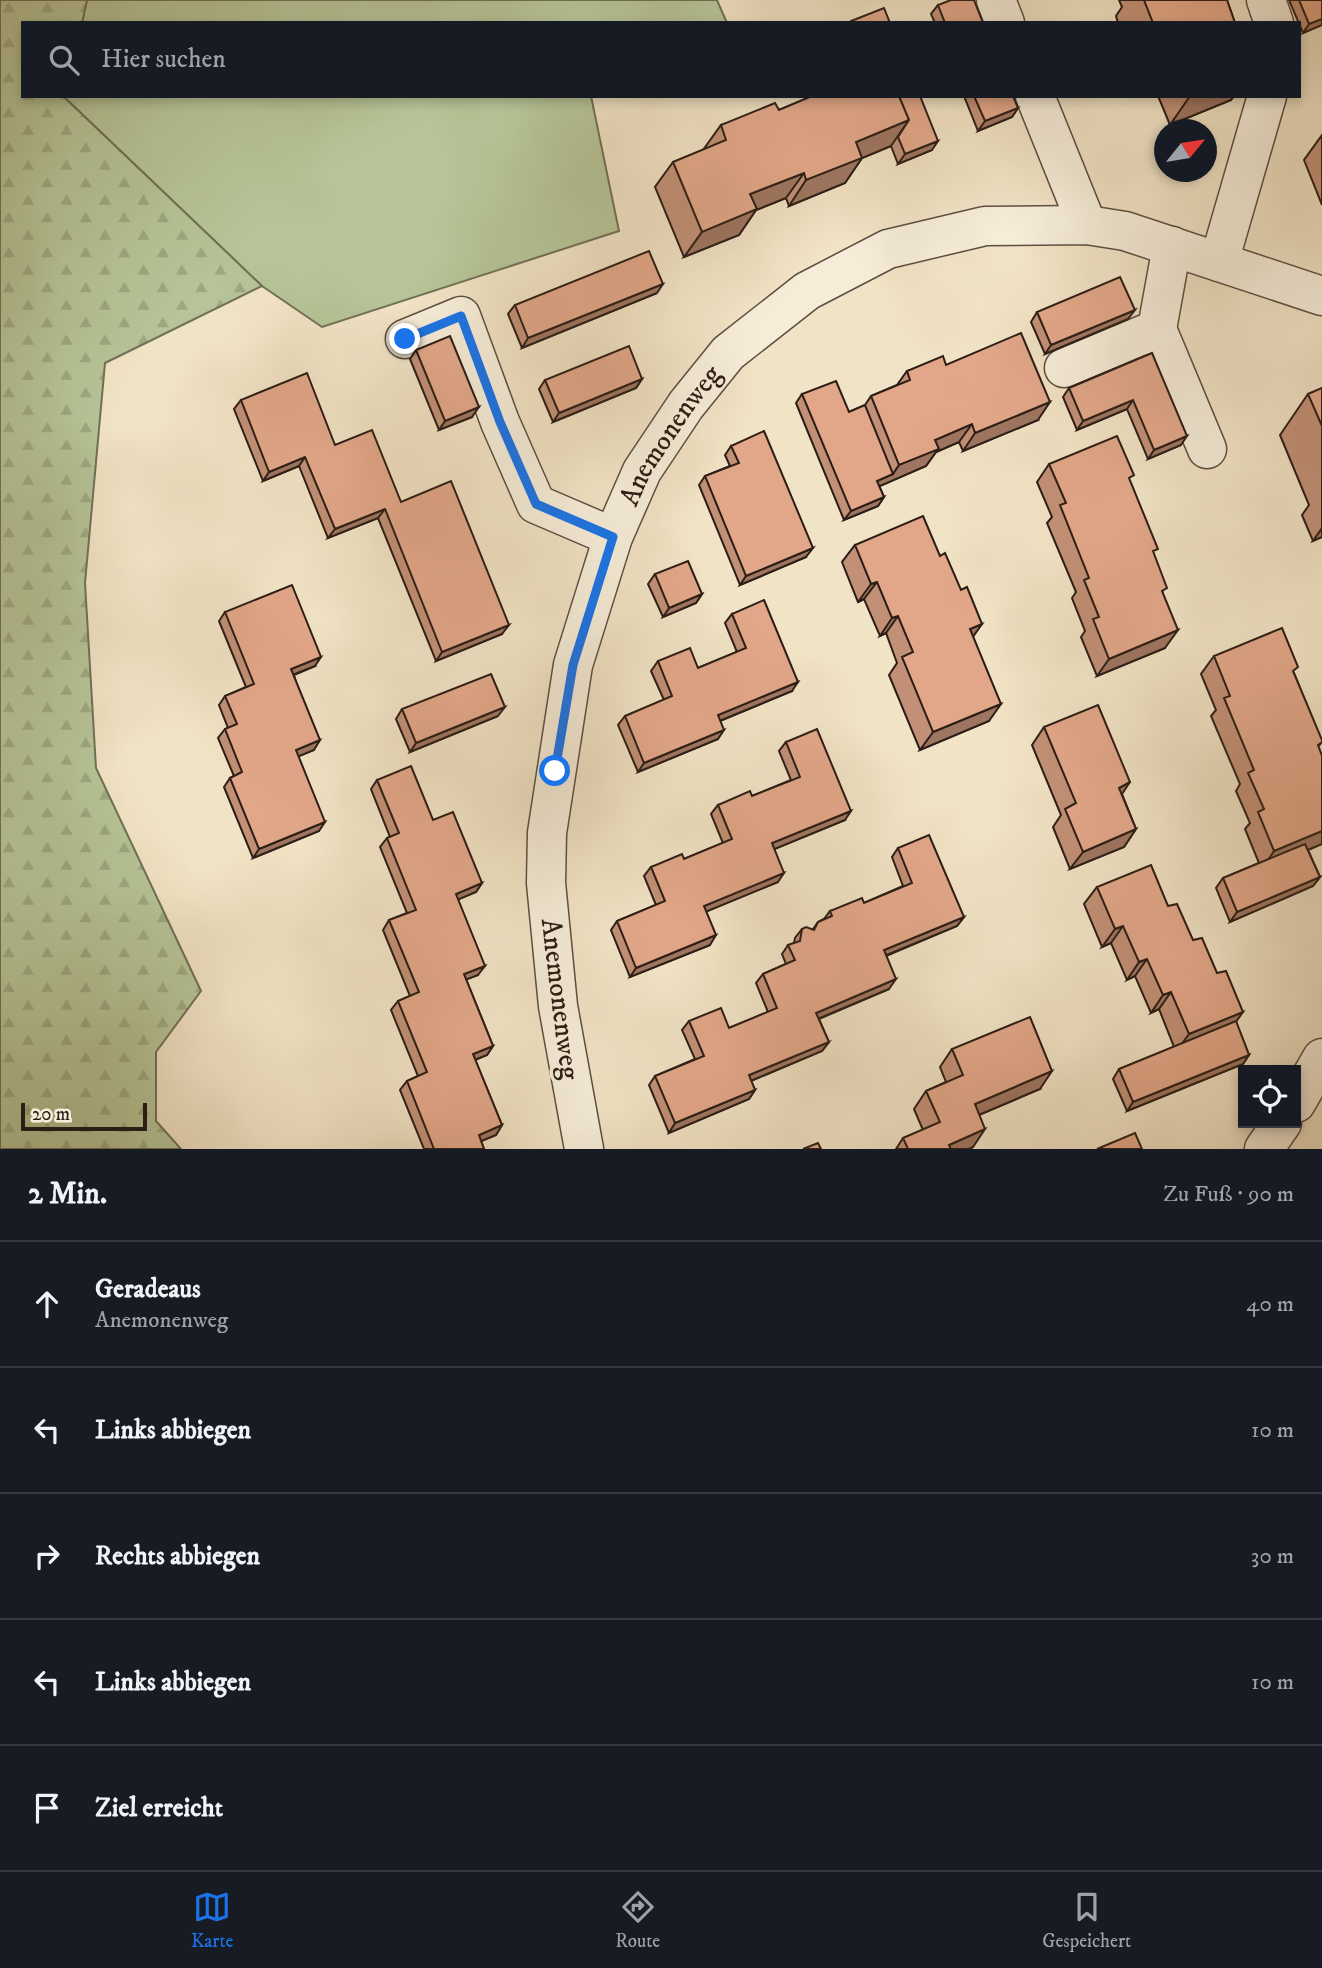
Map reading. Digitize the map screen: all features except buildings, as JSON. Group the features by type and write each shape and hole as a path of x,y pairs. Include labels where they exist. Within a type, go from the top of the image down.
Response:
{"street":[{"path":"996,0 1004,21"},
{"path":"1266,0 1273,21"},
{"path":"1036,98 1087,225"},
{"path":"1219,262 1266,98"},
{"name":"Anemonenweg","path":"584,1149 558,1006 546,883 547,833 573,665 613,537 642,471 686,405 728,353 807,291 888,249 985,226 1087,225 1125,230 1322,296"},
{"path":"1172,246 1157,329 1207,449"},
{"path":"405,339 461,316 500,422 536,504 613,537"},
{"path":"1064,368 1157,329"},
{"path":"1301,1095 1322,1059"},
{"path":"1264,1149 1279,1128"}],"green space":[{"path":"0,0 87,0 82,21 21,21 21,98 65,98 262,286 105,363 85,583 96,768 201,991 156,1052 156,1121 181,1149 0,1149"},
{"path":"87,0 717,0 726,21 82,21"},
{"path":"65,98 591,98 619,231 322,327 262,286"}],"route":[{"path":"405,339 461,316 500,422 536,504 613,537 573,665 555,771"}]}
